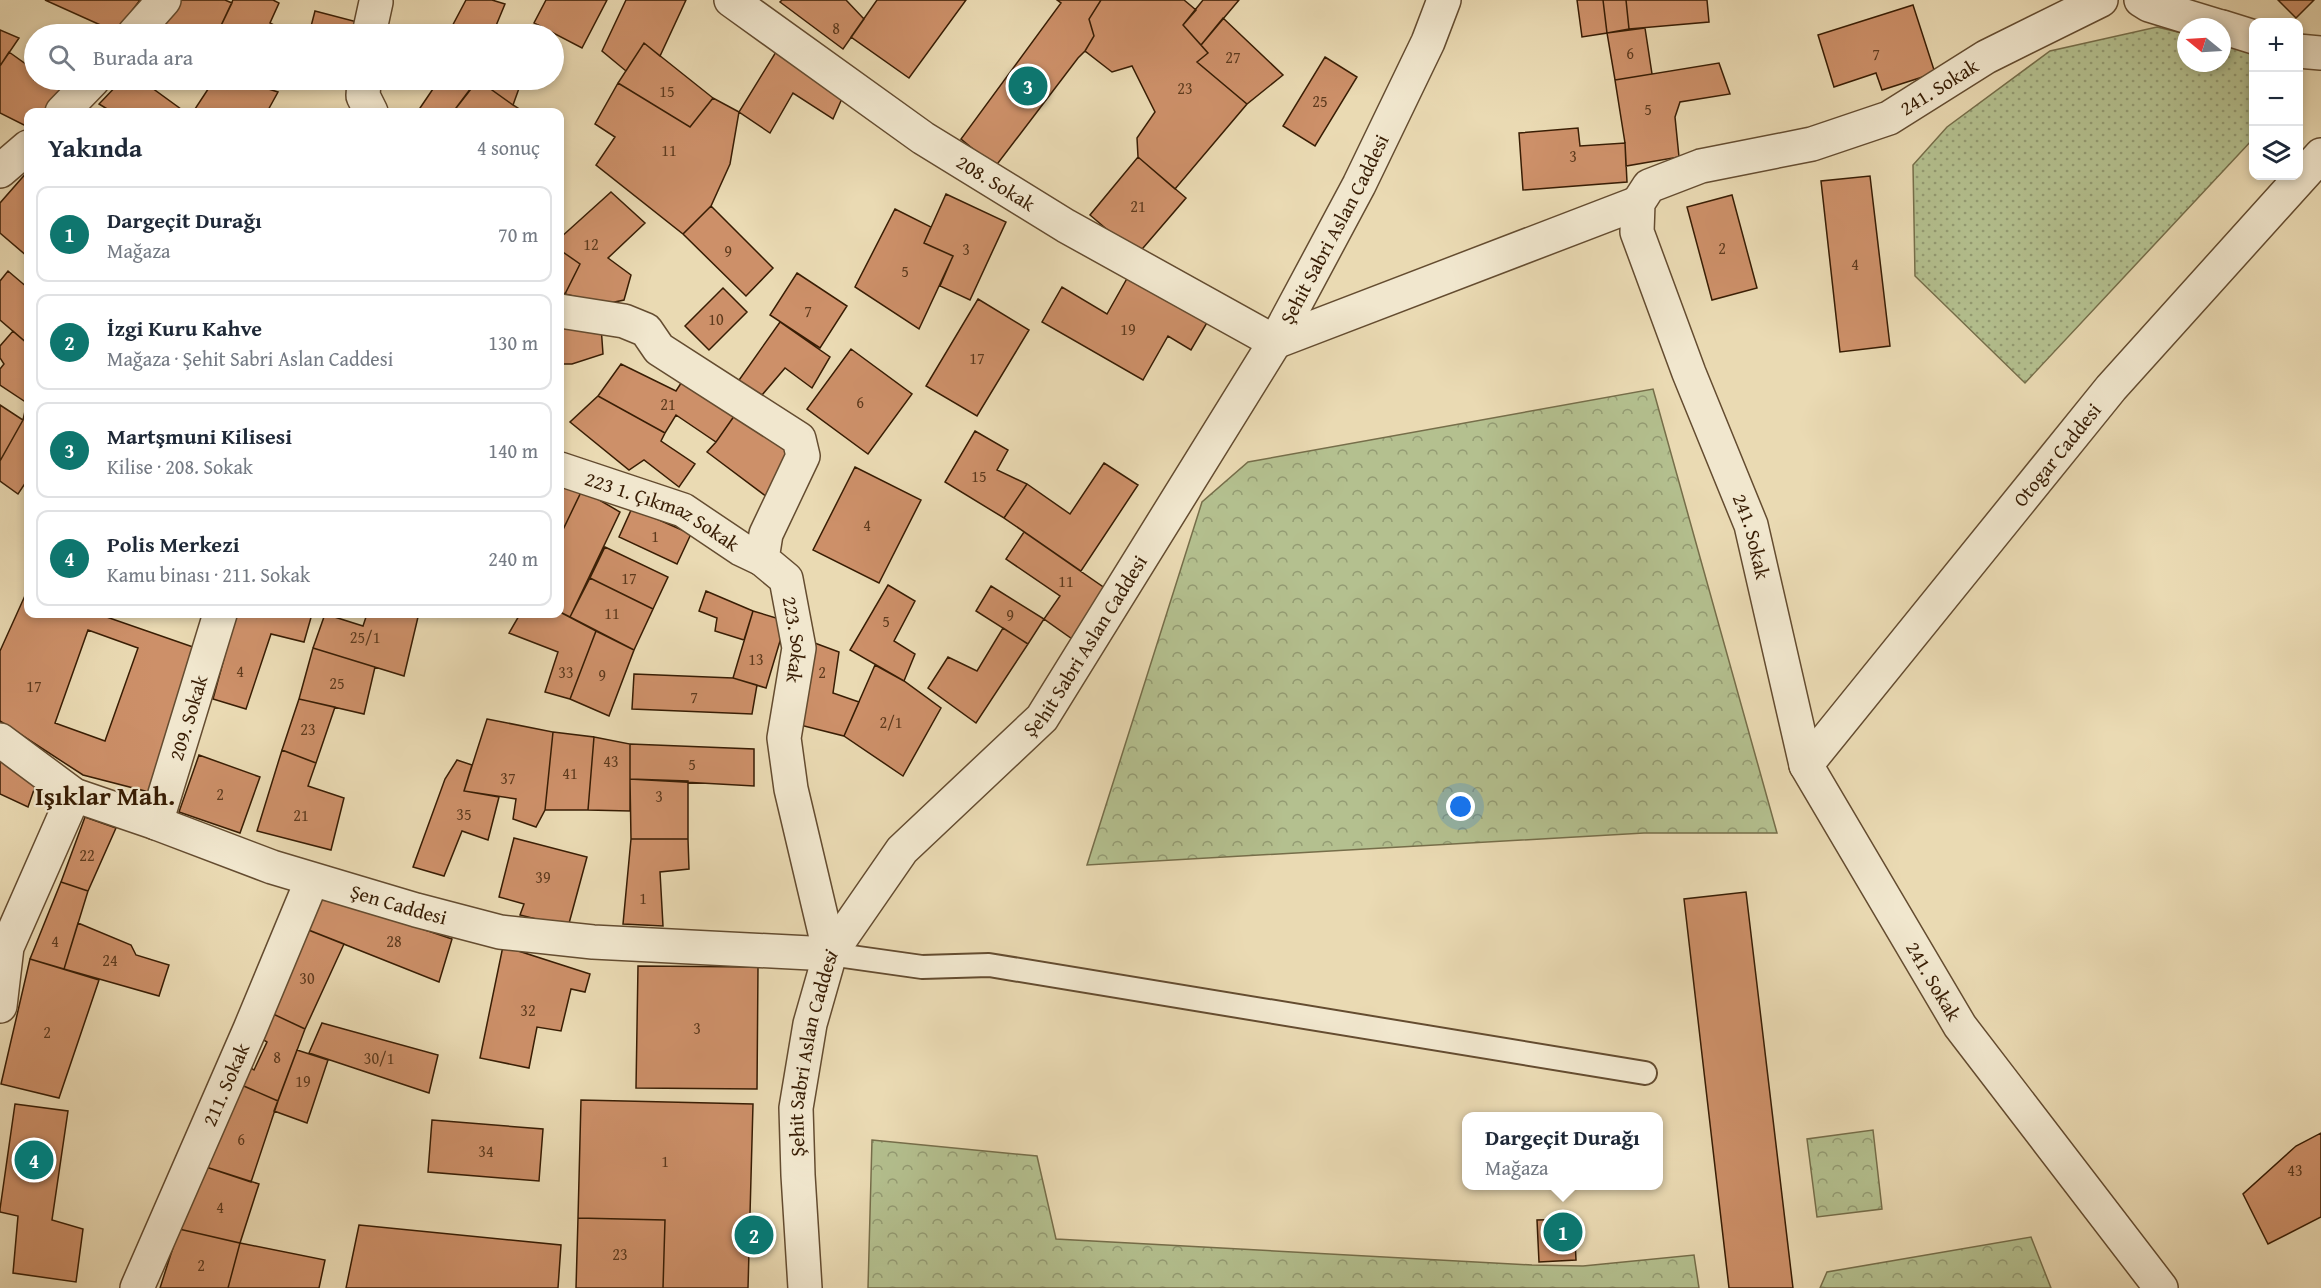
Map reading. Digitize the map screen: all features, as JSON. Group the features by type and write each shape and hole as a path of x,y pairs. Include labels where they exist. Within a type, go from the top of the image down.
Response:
{"street":[{"path":"143,24 164,0"},
{"name":"208. Sokak","path":"731,0 923,138 1066,226 1275,342"},
{"name":"Şehit Sabri Aslan Caddesi","path":"805,1288 796,1108 810,1024 830,954 903,850 1042,718 1275,342 1359,185 1428,42 1444,0"},
{"name":"241. Sokak","path":"2101,0 1986,57 1889,118 1812,144 1701,166 1649,186 1638,203 1637,232 1689,373 1751,525 1806,765 1960,1026 2161,1288"},
{"path":"2141,0 2193,18"},
{"path":"370,24 373,1"},
{"path":"2231,30 2249,36"},
{"path":"2303,51 2321,53"},
{"path":"66,108 83,90"},
{"path":"363,90 363,96 369,108"},
{"path":"0,171 24,150"},
{"name":"Otogar Caddesi","path":"1806,765 2111,388 2321,154"},
{"path":"1275,342 1638,203"},
{"path":"564,312 624,321 646,330 659,349 800,440 803,456 766,534 762,559"},
{"name":"223 1. Çıkmaz Sokak","path":"564,470 683,510 741,549 762,559"},
{"name":"223. Sokak","path":"762,559 786,579 799,648 783,738 791,789 830,954"},
{"name":"209. Sokak","path":"156,823 219,618"},
{"name":"Şen Caddesi","path":"0,740 74,795 312,880 500,932 593,942 830,954"},
{"path":"0,1006 7,947 74,795"},
{"name":"211. Sokak","path":"137,1288 312,880"}],"lane":[{"path":"830,954 922,967 989,965 1645,1073"}],"green space":[{"path":"2157,27 2177,32 2177,72 2231,72 2231,45 2249,50 2249,143 2025,383 1915,276 1913,165 1947,127 2050,51"},
{"path":"1653,389 1777,833 1644,833 1087,865 1202,502 1248,462"},
{"path":"1873,1130 1882,1209 1817,1217 1807,1139"},
{"path":"872,1140 1037,1156 1056,1239 1532,1265 1583,1266 1694,1255 1699,1288 868,1288"},
{"path":"2031,1237 2051,1288 1820,1288 1827,1272"}],"building":[{"path":"45,0 140,0 122,24 98,24"},
{"path":"176,0 225,0 232,3 222,24 163,24"},
{"path":"233,0 273,0 279,3 270,23 272,24 222,24"},
{"path":"466,0 492,0 505,4 497,24 453,24"},
{"path":"546,0 607,0 582,48 564,39 564,24 534,23"},
{"path":"626,0 686,0 660,56 644,43 626,71 602,51"},
{"path":"782,0 846,0 864,19 843,49 780,2"},
{"path":"877,0 966,0 909,78 851,37"},
{"path":"1057,0 1101,0 1089,19 1094,36 1085,51 995,167 961,139 1061,3"},
{"path":"1101,0 1184,0 1196,10 1183,25 1208,53 1197,62 1247,104 1175,189 1138,157 1137,138 1155,112 1132,66 1112,72 1085,51 1094,36 1089,19"},
{"path":"1203,0 1239,0 1201,45 1183,25"},
{"path":"1577,0 1603,0 1607,33 1582,37"},
{"path":"1603,0 1626,0 1629,29 1607,33"},
{"path":"1626,0 1707,0 1709,22 1629,29"},
{"path":"2278,0 2314,0 2296,18"},
{"path":"1913,5 1935,73 1882,90 1876,73 1834,87 1818,35"},
{"path":"315,11 361,23 361,24 312,24"},
{"path":"1223,18 1283,75 1247,104 1197,62 1208,53 1201,45"},
{"path":"1645,28 1652,74 1615,80 1607,33"},
{"path":"0,30 19,38 0,66"},
{"path":"644,43 713,98 690,127 618,83"},
{"path":"779,47 844,94 833,119 793,93 770,133 739,112"},
{"path":"9,52 24,63 24,90 65,90 55,97 46,108 24,108 24,125 0,113 0,66"},
{"path":"1325,57 1357,77 1315,146 1283,126"},
{"path":"1719,63 1730,94 1680,102 1675,117 1679,157 1626,166 1625,143 1615,80"},
{"path":"618,83 690,127 713,98 739,112 730,164 711,206 683,234 596,165 615,137 595,124"},
{"path":"112,90 155,90 180,108 106,108 99,104"},
{"path":"207,90 272,90 278,92 269,108 196,108"},
{"path":"432,90 470,90 456,108 420,108"},
{"path":"470,90 492,90 518,108 456,108"},
{"path":"492,90 518,90 513,105"},
{"path":"1578,128 1580,146 1625,143 1627,182 1523,190 1519,133"},
{"path":"1138,157 1186,198 1137,255 1090,215"},
{"path":"24,176 24,254 0,233 0,203"},
{"path":"1870,176 1890,346 1840,352 1821,181"},
{"path":"611,192 645,223 608,258 631,275 624,300 605,304 565,294 580,264 564,253 564,234"},
{"path":"946,194 1006,222 970,300 940,286 953,256 924,243"},
{"path":"1732,195 1757,288 1712,300 1687,207"},
{"path":"711,206 773,268 746,296 683,234"},
{"path":"895,209 931,227 924,243 953,256 919,329 855,287"},
{"path":"564,253 580,264 564,293"},
{"path":"8,271 24,285 24,341 0,320 0,281"},
{"path":"797,273 847,306 820,348 770,315"},
{"path":"1129,275 1208,321 1191,350 1168,336 1143,380 1042,322 1062,287 1107,314"},
{"path":"723,288 747,312 709,350 685,326"},
{"path":"978,299 1029,330 977,416 926,386"},
{"path":"780,322 830,357 812,388 785,368 762,395 737,383"},
{"path":"601,326 603,354 572,364 564,364 564,327"},
{"path":"13,331 24,341 24,401 0,385 0,369 4,364 0,358 0,346"},
{"path":"851,349 912,394 868,454 807,409"},
{"path":"621,364 676,391 683,380 737,412 716,442 676,415 665,433 598,396"},
{"path":"598,396 665,433 661,441 695,464 679,487 644,460 629,470 570,422"},
{"path":"0,405 23,420 0,461"},
{"path":"737,412 794,453 767,497 707,452"},
{"path":"24,416 24,485 18,494 0,481 0,461"},
{"path":"975,431 1008,450 997,470 1027,484 1004,518 945,482"},
{"path":"1104,463 1138,485 1081,571 1004,518 1027,484 1070,514"},
{"path":"855,467 921,500 879,583 813,550"},
{"path":"564,481 582,490 564,528"},
{"path":"582,490 620,512 570,617 564,614 564,528"},
{"path":"632,508 691,534 677,564 619,537"},
{"path":"1024,532 1109,591 1075,641 1044,619 1060,596 1006,559"},
{"path":"605,547 668,577 653,609 590,578"},
{"path":"590,578 653,609 634,650 570,617"},
{"path":"888,585 915,601 894,641 915,654 904,681 850,650"},
{"path":"991,586 1044,619 1028,644 976,611"},
{"path":"706,591 753,611 744,640 715,631 717,618 699,611"},
{"path":"24,598 24,618 110,618 193,647 149,792 83,775 0,721 0,651","holes":["88,630 138,648 105,741 55,723"]},
{"path":"753,611 786,621 766,688 733,678"},
{"path":"564,614 596,631 570,699 545,692 558,652 509,633 518,618 564,618"},
{"path":"235,618 311,618 304,642 271,634 246,709 213,699"},
{"path":"324,618 338,618 363,626 366,618 418,618 404,676 313,648"},
{"path":"1003,628 1028,644 976,723 928,688 948,657 977,671"},
{"path":"596,631 634,650 609,716 570,699"},
{"path":"812,642 839,652 833,693 859,702 844,736 800,725"},
{"path":"313,648 375,667 364,714 299,699"},
{"path":"875,665 904,681 941,708 903,776 844,736"},
{"path":"634,674 733,678 757,685 752,714 632,709"},
{"path":"299,699 335,707 316,763 282,750"},
{"path":"487,719 553,732 545,810 536,827 513,819 516,799 464,791"},
{"path":"553,732 594,737 588,810 545,810"},
{"path":"594,737 630,744 630,811 588,810"},
{"path":"630,744 754,749 754,786 630,779"},
{"path":"282,750 316,763 308,786 344,798 331,850 257,831"},
{"path":"199,755 260,777 240,833 179,812"},
{"path":"0,758 37,781 28,807 0,794"},
{"path":"457,760 472,765 464,791 499,797 488,840 462,831 444,876 413,867 445,779"},
{"path":"630,779 688,781 688,839 631,839"},
{"path":"85,817 116,828 88,891 61,882"},
{"path":"514,838 587,857 568,927 520,915 524,904 499,897"},
{"path":"631,839 688,839 689,869 660,872 663,926 623,924"},
{"path":"61,882 88,891 64,969 30,959"},
{"path":"1746,892 1793,1288 1729,1288 1684,899"},
{"path":"324,896 452,939 439,982 306,929"},
{"path":"78,923 131,945 136,955 169,965 159,996 64,969"},
{"path":"306,929 344,944 305,1029 271,1013"},
{"path":"503,946 590,974 585,992 571,989 561,1031 537,1027 529,1068 480,1058"},
{"path":"30,959 99,980 59,1098 1,1084"},
{"path":"638,966 758,967 757,1089 636,1088"},
{"path":"271,1013 305,1029 278,1101 237,1083 245,1064 254,1070 267,1042 259,1037"},
{"path":"322,1023 438,1055 429,1093 309,1053"},
{"path":"297,1050 328,1060 307,1123 274,1111"},
{"path":"237,1083 278,1101 251,1182 206,1167"},
{"path":"581,1100 753,1104 748,1288 663,1288 665,1220 578,1218"},
{"path":"15,1104 68,1111 52,1220 83,1229 76,1282 13,1273 18,1216 0,1212 0,1209"},
{"path":"432,1120 543,1129 539,1181 428,1172"},
{"path":"2321,1133 2321,1217 2268,1244 2243,1194 2296,1146"},
{"path":"206,1167 259,1184 240,1243 179,1229"},
{"path":"578,1218 665,1220 663,1288 576,1288"},
{"path":"1574,1219 1576,1260 1539,1262 1537,1220"},
{"path":"359,1225 561,1245 558,1288 346,1288"},
{"path":"179,1229 240,1243 228,1288 160,1288"},
{"path":"240,1243 325,1260 319,1288 228,1288"}],"place":[{"name":"Martşmuni Kilisesi","path":"1028,86"},
{"name":"Polis Merkezi","path":"34,1160"},
{"name":"Dargeçit Durağı","path":"1563,1232"},
{"name":"İzgi Kuru Kahve","path":"754,1235"}],"district":[{"name":"Işıklar Mah.","path":"105,796"}]}
